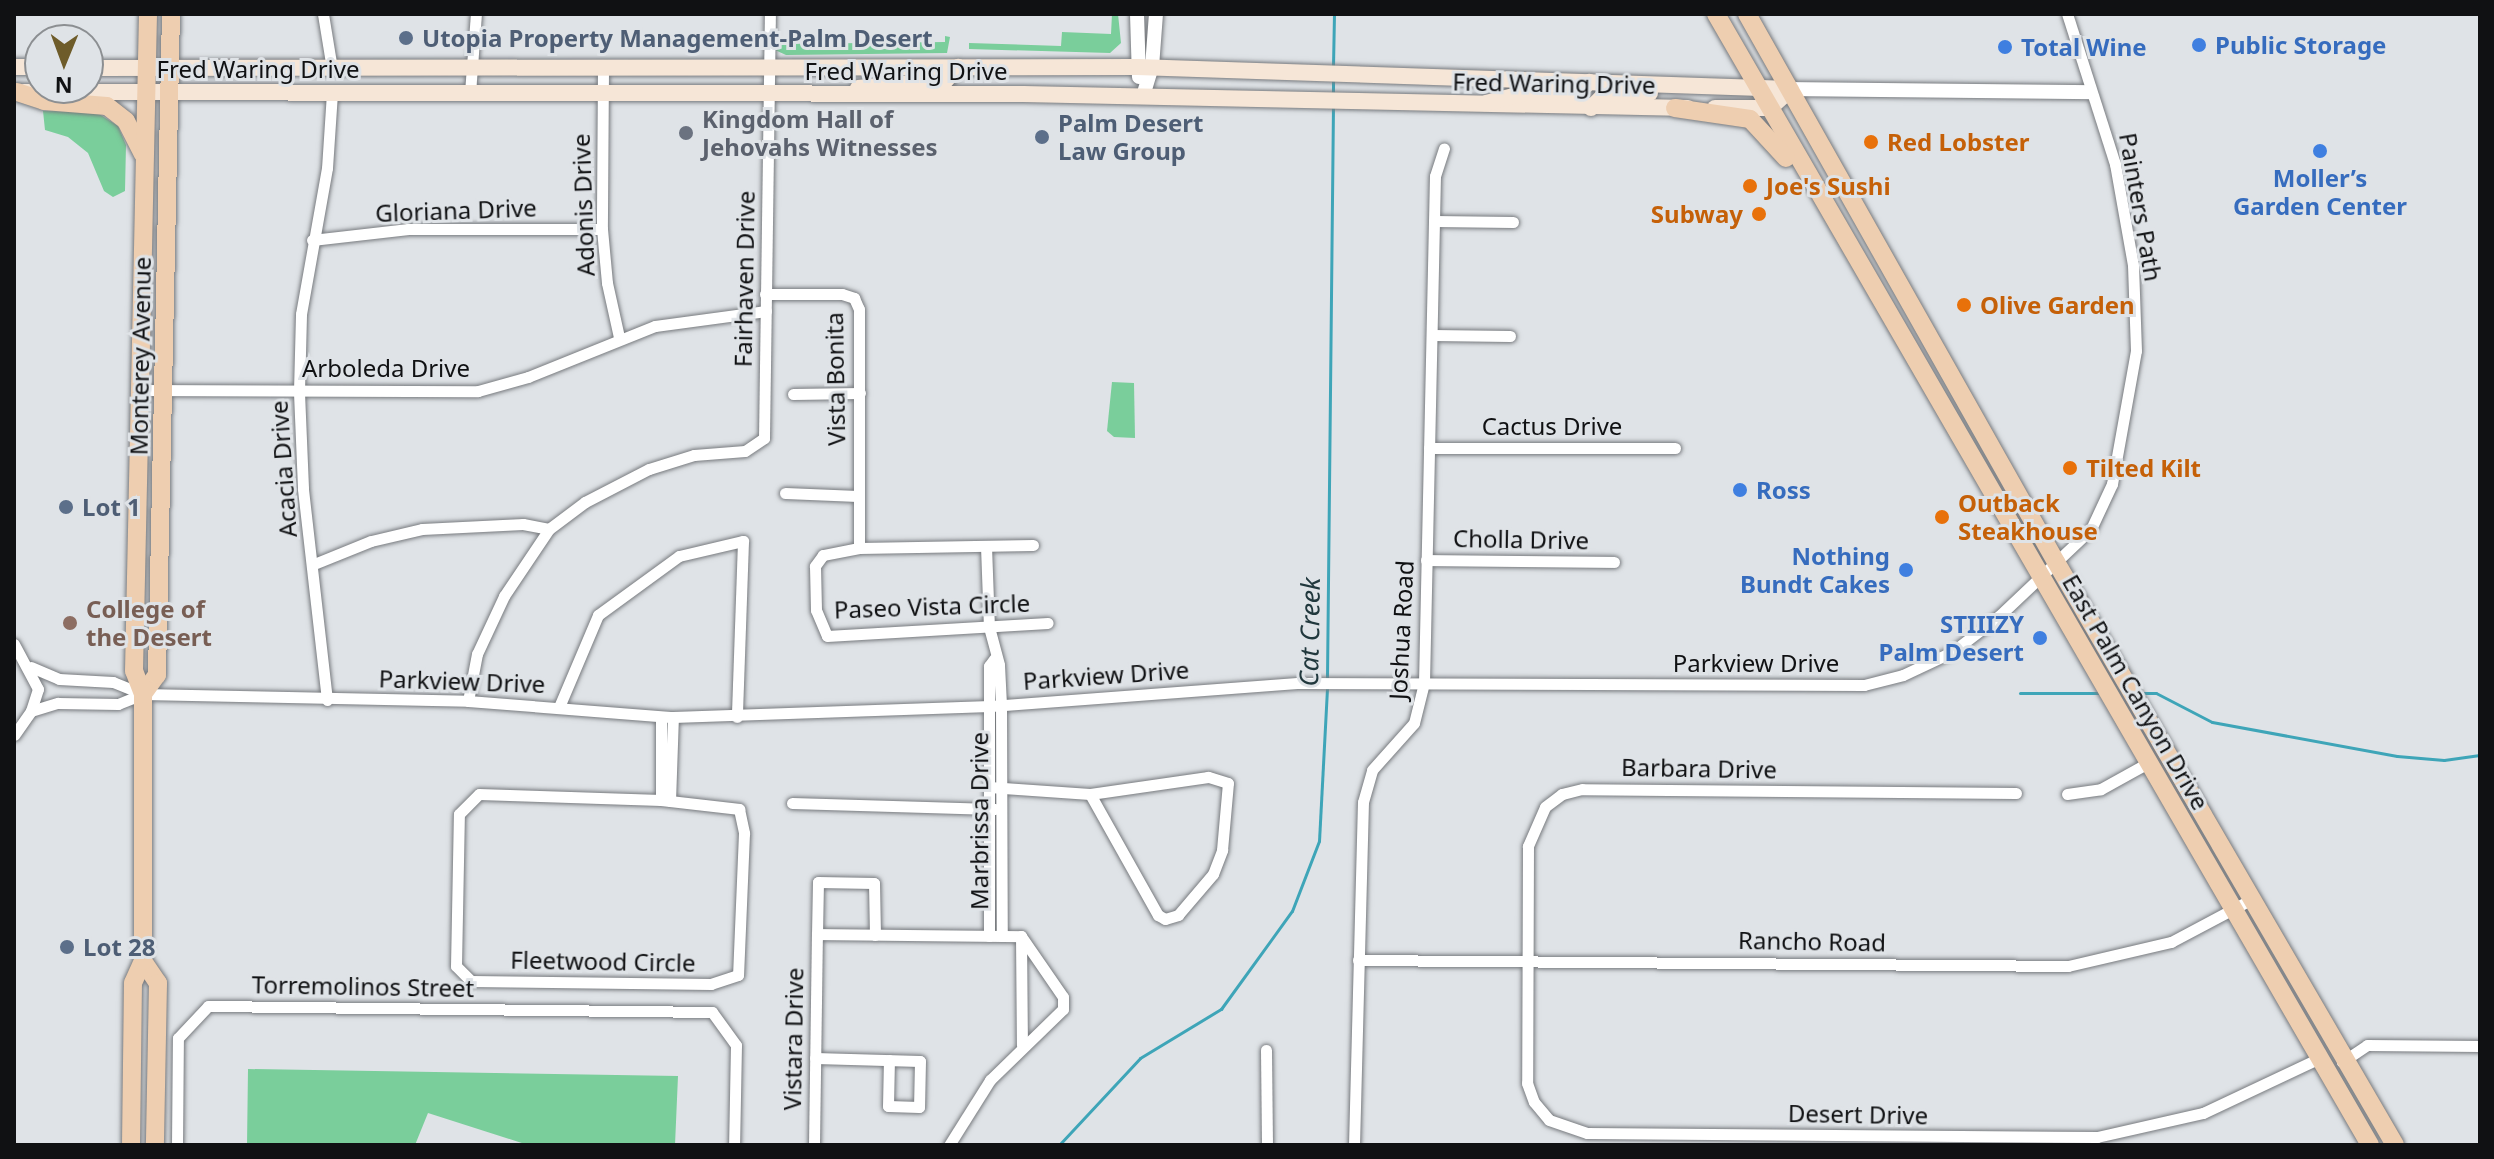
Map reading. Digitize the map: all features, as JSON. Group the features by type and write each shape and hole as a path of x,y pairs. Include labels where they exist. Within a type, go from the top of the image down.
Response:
{"main road":[{"name":"Monterey Avenue","path":"131,1145 133,983 143,961 143,694 134,671 148,14"},
{"name":"Monterey Avenue","path":"143,694 157,675 171,14"},
{"name":"East Palm Canyon Drive","path":"1716,14 2233,908 2330,1063 2395,1145"},
{"name":"East Palm Canyon Drive","path":"1747,14 2056,562 2162,739 2252,899 2370,1145"},
{"path":"837,95 871,83 946,80 958,67"},
{"name":"Fred Waring Drive","path":"104,68 769,71 1145,67 1791,89"},
{"path":"257,92 283,83 317,82 332,69"},
{"path":"332,93 346,79 383,79 417,70"},
{"path":"1480,106 1509,95 1580,91 1590,81"},
{"path":"1591,108 1605,94 1650,93 1676,84"},
{"path":"1770,108 1791,89"},
{"name":"Fred Waring Drive","path":"16,92 1143,96 1371,104 1770,108"},
{"path":"16,92 44,101 107,106 126,121 144,156"},
{"path":"1675,108 1750,119 1812,183"},
{"name":"Monterey Avenue","path":"143,961 158,983 155,1145"}],"street":[{"path":"323,14 332,69"},
{"path":"470,93 476,14"},
{"name":"Fairhaven Drive","path":"549,529 585,502 649,469 694,455 756,447 764,438 770,14"},
{"path":"1137,14 1145,67"},
{"path":"1143,96 1145,67 1156,14"},
{"name":"Painters Path","path":"2041,577 2091,529 2106,504 2136,351 2132,255 2115,164 2067,14"},
{"name":"Adonis Drive","path":"603,70 602,229 607,283 619,337"},
{"name":"Fred Waring Drive","path":"1791,89 2090,92"},
{"name":"Acacia Drive","path":"327,700 303,488 299,391 301,314 327,168 332,93"},
{"name":"Joshua Road","path":"1354,1145 1366,787 1372,770 1414,723 1424,683 1435,176 1444,148"},
{"path":"1434,221 1513,222"},
{"name":"Gloriana Drive","path":"312,240 408,229 602,229"},
{"name":"Vista Bonita","path":"765,294 854,298 859,309 859,548"},
{"name":"Arboleda Drive","path":"138,390 478,391 528,377 619,337 691,318 766,311"},
{"path":"1433,335 1510,336"},
{"path":"793,394 860,393"},
{"name":"Cactus Drive","path":"1429,448 1675,448"},
{"path":"785,493 858,496"},
{"path":"314,564 371,541 422,529 523,524 549,529 504,596 477,654 468,701"},
{"path":"559,707 598,615 679,556 743,541 737,717"},
{"name":"Paseo Vista Circle","path":"1033,545 859,548 823,555 815,566 816,610 827,636 1048,623"},
{"name":"Marbrissa Drive","path":"986,546 989,627 994,659 989,666 996,705 995,902 989,936"},
{"name":"Cholla Drive","path":"1426,560 1614,562"},
{"name":"Parkview Drive","path":"143,694 468,701 667,717 737,717 996,705 1298,683 1864,685 1903,675 1952,652 2041,577"},
{"path":"14,644 38,689 14,735"},
{"path":"22,660 59,679 113,682 143,694"},
{"path":"23,718 58,703 118,704 143,694"},
{"path":"665,800 667,717"},
{"path":"2067,794 2101,789 2144,756"},
{"path":"792,803 954,805 972,804 1021,791 1090,794 1208,777 1228,783 1222,850 1213,874 1178,915 1165,919 1158,915 1090,794"},
{"name":"Barbara Drive","path":"1528,961 1528,846 1545,807 1562,794 1582,789 2016,793"},
{"name":"Fleetwood Circle","path":"479,794 665,800 739,809 744,833 738,975 711,984 471,981 456,966 459,814 479,794"},
{"name":"Marbrissa Drive","path":"995,859 989,874 1002,936"},
{"name":"Vistara Drive","path":"814,1145 818,882 874,883 875,935"},
{"name":"Rancho Road","path":"1358,960 2068,966 2163,945 2252,899"},
{"name":"Vistara Drive","path":"817,934 1021,936"},
{"path":"949,1145 990,1080 1064,1004 1030,943 1021,936"},
{"path":"1021,936 1022,1045"},
{"name":"Desert Drive","path":"1528,961 1527,1083 1549,1120 1587,1133 2097,1137 2203,1113 2330,1063 2367,1045 2480,1046"},
{"name":"Torremolinos Street","path":"177,1145 178,1038 208,1006 712,1012 736,1045 734,1145"},
{"path":"1266,1050 1267,1145"},
{"path":"815,1058 889,1060 920,1061 919,1107 888,1106 889,1060"}],"green space":[{"path":"1112,14 1118,14 1121,43 1110,53 969,49 969,43 1061,46 1062,32 1111,34"},
{"path":"945,36 950,37 947,53 786,55 775,50 780,44 945,42"},
{"path":"43,111 96,112 118,126 126,145 125,191 113,197 104,191 88,153 68,137 45,130"},
{"path":"1112,382 1134,383 1135,438 1114,437 1107,431"},
{"path":"248,1069 678,1076 675,1145 528,1145 428,1113 415,1145 247,1145"}],"waterway":[{"name":"Cat Creek","path":"1333,66 1334,14"},
{"name":"Cat Creek","path":"1333,78 1333,94"},
{"name":"Cat Creek","path":"1327,678 1333,106"},
{"name":"Cat Creek","path":"1059,1145 1140,1058 1221,1009 1292,911 1319,841 1327,686"},
{"path":"2020,693 2099,693"},
{"path":"2142,693 2156,693 2212,722 2397,756 2444,760 2480,755"}],"place":[{"name":"Utopia Property Management-Palm Desert","path":"406,38"},
{"name":"Public Storage","path":"2199,45"},
{"name":"Total Wine","path":"2005,47"},
{"name":"Kingdom Hall of Jehovahs Witnesses","path":"686,133"},
{"name":"Palm Desert Law Group","path":"1042,137"},
{"name":"Red Lobster","path":"1871,142"},
{"name":"Moller’s Garden Center","path":"2320,151"},
{"name":"Joe's Sushi","path":"1750,186"},
{"name":"Subway","path":"1759,214"},
{"name":"Olive Garden","path":"1964,305"},
{"name":"Tilted Kilt","path":"2070,468"},
{"name":"Ross","path":"1740,490"},
{"name":"Lot 1","path":"66,507"},
{"name":"Outback Steakhouse","path":"1942,517"},
{"name":"Nothing Bundt Cakes","path":"1906,570"},
{"name":"College of the Desert","path":"70,623"},
{"name":"STIIIZY Palm Desert","path":"2040,638"},
{"name":"Lot 28","path":"67,947"}]}
